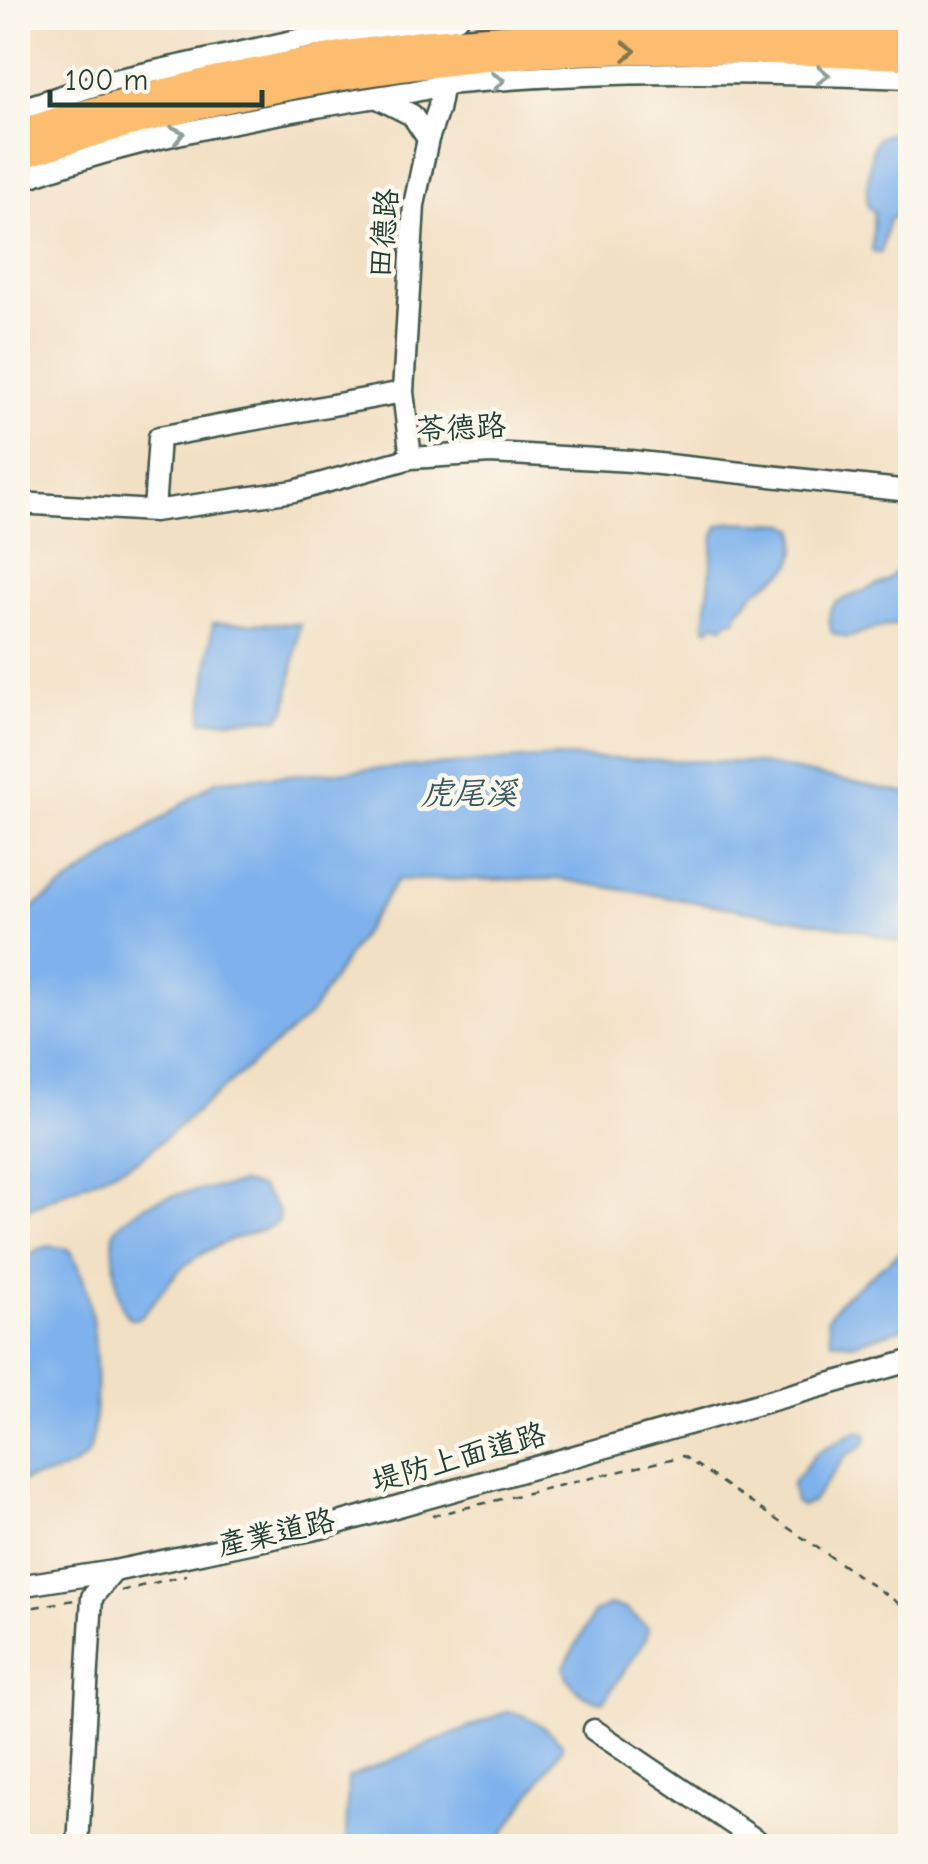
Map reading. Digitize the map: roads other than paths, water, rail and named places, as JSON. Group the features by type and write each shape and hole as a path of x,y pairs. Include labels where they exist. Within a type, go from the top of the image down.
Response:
{"main road":[{"path":"18,133 259,70 450,40 776,22 910,32"},
{"path":"18,157 121,137 263,93 358,74 450,40 543,54 636,50 910,57"}],"street":[{"path":"18,110 106,82 311,37 450,40 538,76 631,73 910,78"},
{"path":"18,181 121,137 376,97 450,40"},
{"name":"田德路","path":"411,458 403,392 414,205 438,110 450,40"},
{"path":"376,97 412,115 428,138"},
{"path":"154,511 159,437 403,392"},
{"name":"苓德路","path":"18,503 154,511 294,491 411,458 491,454 631,461 900,490 910,487"},
{"name":"堤防上面道路","path":"18,1586 114,1571 321,1528 910,1361"},
{"path":"78,1846 92,1598 114,1571"},
{"path":"594,1730 765,1846"}],"water":[{"path":"899,132 910,139 910,213 889,219 881,253 875,253 874,211 868,207 867,199 872,151 879,138"},
{"path":"731,522 786,524 796,529 795,555 788,569 753,594 736,620 723,627 716,623 708,629 705,625 714,536 718,526"},
{"path":"910,541 910,621 847,638 832,633 829,616 834,605 887,581"},
{"path":"213,623 300,624 287,708 280,718 202,721"},
{"name":"虎尾溪","path":"554,757 756,763 910,794 910,946 861,930 559,879 397,880 309,1016 139,1160 18,1213 18,918 217,780"},
{"path":"242,1183 260,1187 279,1211 278,1222 200,1255 180,1270 147,1310 136,1319 128,1317 115,1274 113,1234 118,1226 154,1202"},
{"path":"910,1244 910,1326 855,1343 832,1341 827,1318 842,1299"},
{"path":"49,1246 68,1249 85,1284 94,1332 96,1405 92,1437 86,1455 76,1464 18,1482 18,1265 36,1250"},
{"path":"859,1430 867,1434 866,1442 847,1455 812,1502 801,1506 795,1502 792,1484 816,1453"},
{"path":"609,1605 626,1609 648,1628 646,1639 604,1701 578,1691 564,1667 594,1613"},
{"path":"506,1712 536,1722 562,1743 562,1748 495,1846 346,1846 348,1778"}]}
